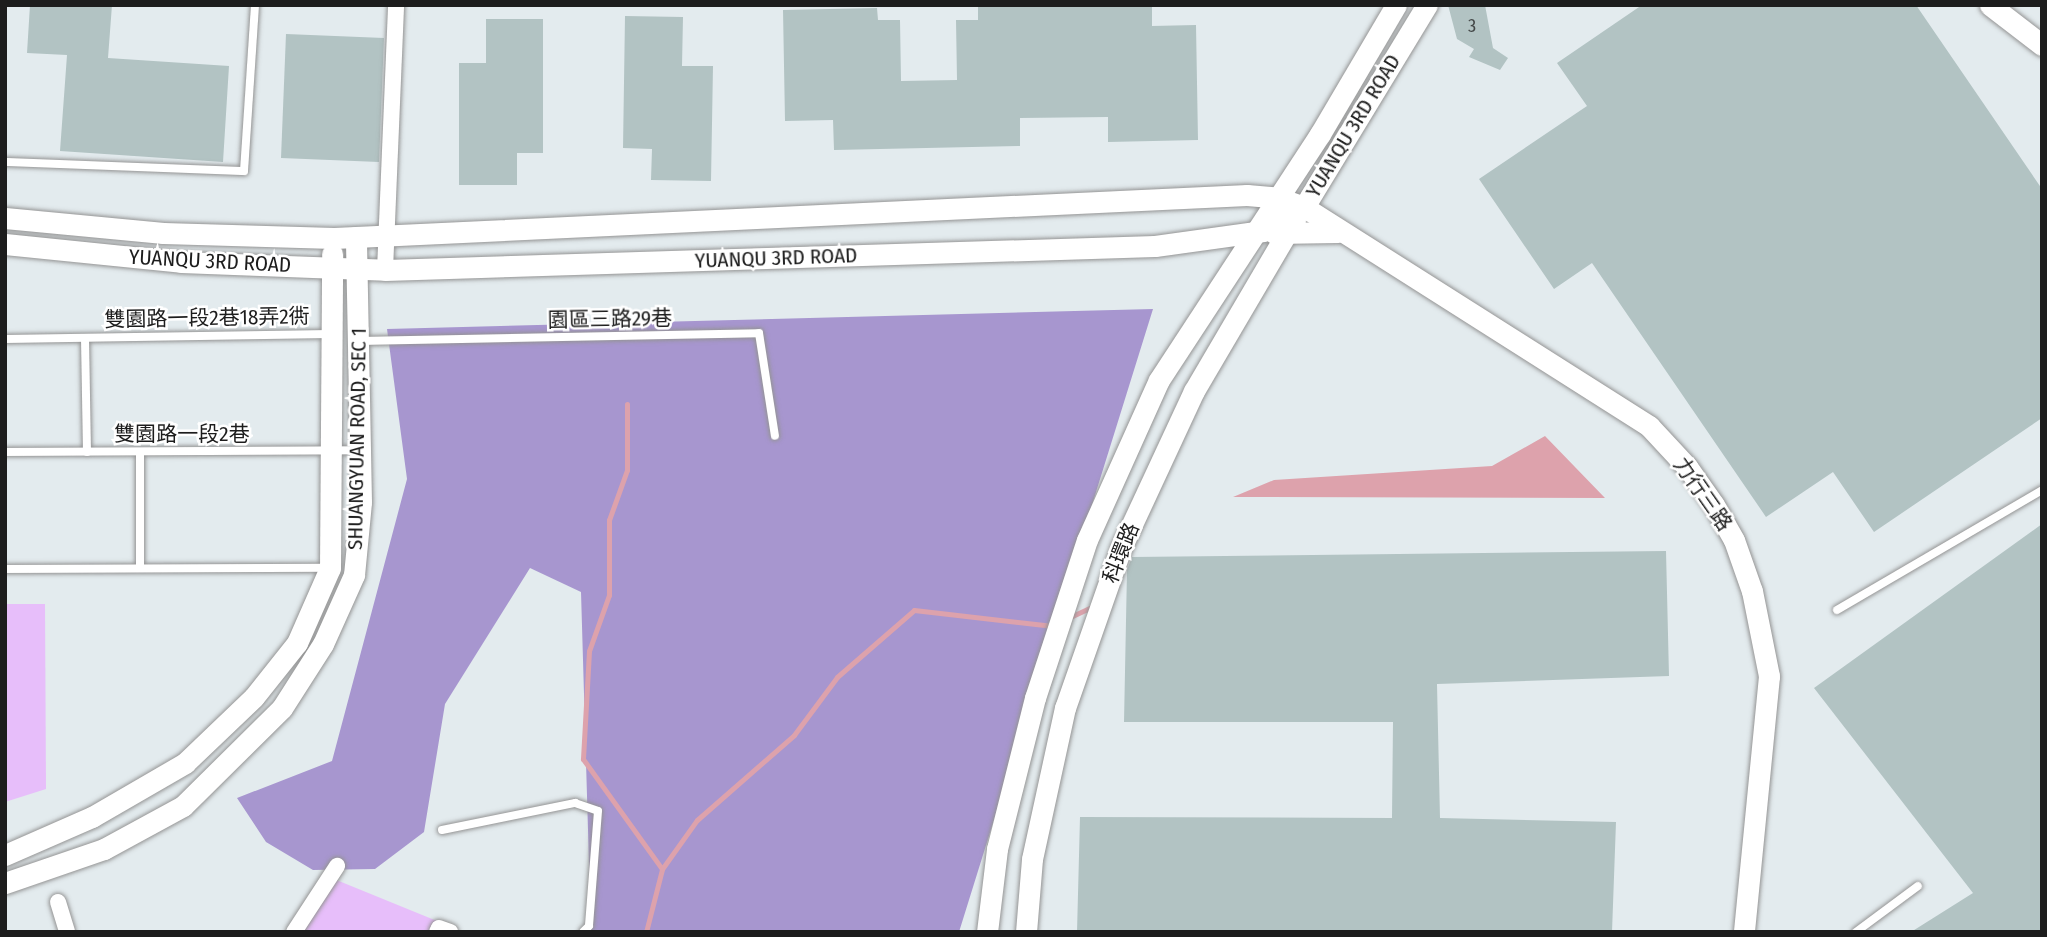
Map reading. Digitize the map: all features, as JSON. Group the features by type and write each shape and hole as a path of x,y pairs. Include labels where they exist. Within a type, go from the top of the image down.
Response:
{"street":[{"path":"385,270 389,236 396,5"},
{"name":"YUANQU 3RD ROAD","path":"5,218 163,233 334,238 1183,198 1279,198 1396,5"},
{"name":"YUANQU 3RD ROAD","path":"1304,207 1427,5"},
{"path":"1990,5 2040,41"},
{"name":"力行三路","path":"1279,198 1304,207 1338,232 1649,426 1688,468 1734,540 1762,628 1769,676 1744,932"},
{"name":"科環路","path":"1026,932 1032,859 1065,708 1121,548 1266,232 1279,198"},
{"name":"科環路","path":"987,932 997,849 1035,698 1087,540 1159,380 1226,281 1266,232 1304,207"},
{"path":"1266,232 1338,232"},
{"name":"YUANQU 3RD ROAD","path":"5,244 180,262 385,270 1155,246 1266,232"},
{"name":"SHUANGYUAN ROAD, SEC 1","path":"5,883 104,849 183,806 282,708 323,644 354,575 360,450 356,237"},
{"name":"SHUANGYUAN ROAD, SEC 1","path":"5,855 92,817 186,764 254,697 297,643 330,568 330,267 334,238"},
{"path":"1207,240 1226,249 1230,271 1226,281"},
{"path":"295,932 337,866"},
{"path":"58,902 67,932"}],"lane":[{"path":"5,162 244,171 255,5"},
{"name":"園區三路29巷","path":"358,341 759,333 775,436"},
{"name":"雙園路一段2巷18弄2衖","path":"5,339 330,334"},
{"path":"85,338 87,452"},
{"name":"雙園路一段2巷","path":"5,452 360,450"},
{"path":"140,452 140,566"},
{"path":"1837,610 2042,490"},
{"path":"5,569 140,566 330,568"},
{"path":"442,831 575,803 598,811 589,926 583,932"},
{"path":"1856,932 1917,886"}],"shaded area":[{"path":"1153,309 959,932 591,932 581,592 530,568 445,704 424,832 375,869 313,870 266,842 237,798 332,761 407,479 387,329"},
{"path":"1545,436 1605,498 1233,497 1274,480 1492,466"},
{"path":"5,604 45,604 46,789 5,802"},
{"path":"334,879 437,921 429,932 301,932"}],"building":[{"path":"30,5 112,5 108,58 229,66 223,162 60,151 67,55 27,53"},
{"path":"978,5 1152,5 1152,26 1196,25 1198,140 1108,142 1108,117 1020,118 1020,146 834,150 833,120 785,121 783,10 877,8 878,20 900,20 901,81 957,80 956,20 978,20"},
{"path":"1448,5 1485,5 1493,48 1508,58 1500,70 1469,57 1474,49 1457,39"},
{"path":"1642,5 1916,5 2042,189 2042,418 1874,532 1833,472 1766,517 1592,263 1554,289 1479,179 1587,106 1557,63"},
{"path":"625,16 683,17 682,66 713,66 711,181 651,180 652,149 623,148"},
{"path":"486,19 543,19 543,153 517,153 517,185 459,185 459,63 486,63"},
{"path":"286,34 384,38 379,162 281,158"},
{"path":"2042,524 2042,932 1911,932 1973,893 1814,688"},
{"path":"1666,551 1669,676 1437,684 1440,818 1616,822 1612,932 1077,932 1080,817 1392,818 1393,722 1124,722 1127,570 1132,557"}],"waterway":[{"path":"627,404 627,470 609,520 609,595 589,651 583,759 662,869"},
{"path":"1068,618 1094,606"},
{"path":"646,932 662,869 697,820 794,735 837,677 914,610 1053,626"}]}
